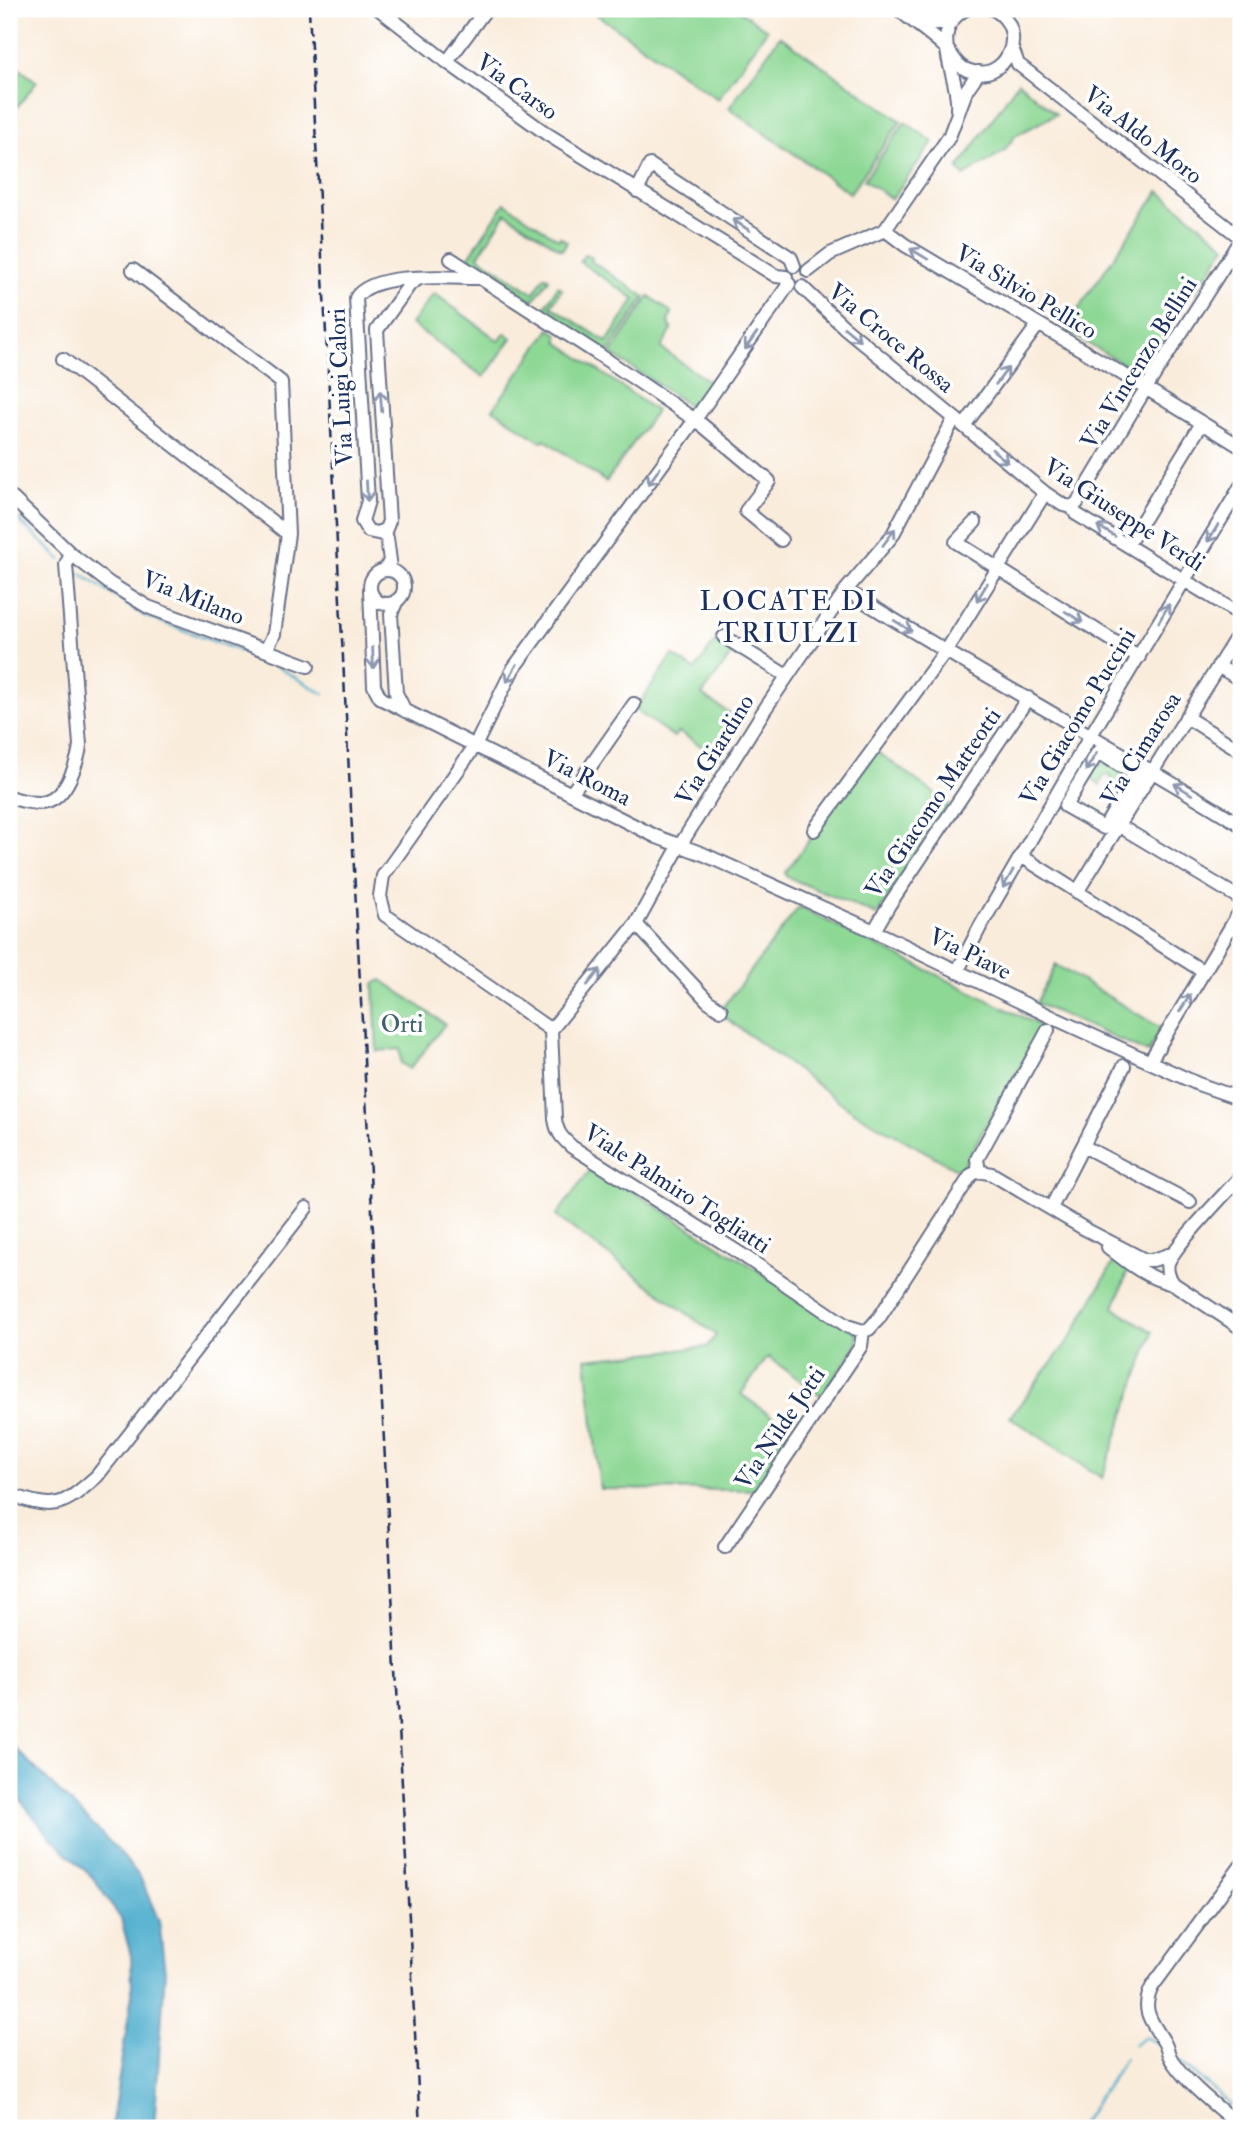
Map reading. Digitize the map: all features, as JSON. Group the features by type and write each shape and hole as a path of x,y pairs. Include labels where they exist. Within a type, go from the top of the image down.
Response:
{"street":[{"name":"Via Carso","path":"379,9 547,134 787,281"},
{"path":"447,62 486,9"},
{"path":"955,120 958,104 949,71 946,35 952,21 966,9"},
{"path":"902,12 948,51 960,66 979,72 989,71 1000,65 1012,48 1013,37 1009,23 993,9"},
{"path":"902,12 929,24 952,21"},
{"path":"1000,65 1018,64 1012,48"},
{"name":"Via Aldo Moro","path":"1018,64 1241,239"},
{"path":"808,271 830,254 885,230 949,137 972,80 979,72"},
{"path":"637,191 650,165 791,258 794,266"},
{"name":"Via Silvio Pellico","path":"885,230 905,246 1241,447"},
{"name":"Via Vincenzo Bellini","path":"1072,507 1241,239"},
{"path":"451,259 701,424 769,481 746,511 781,540"},
{"path":"551,1030 385,915 380,896 383,876 475,746 513,669 694,421 787,281 788,270 794,266 802,266 808,271 809,278 802,287 795,288 787,281"},
{"path":"133,270 281,382 288,534 274,634 266,650"},
{"path":"380,284 422,278 479,278"},
{"name":"Via Luigi Calori","path":"378,533 386,529 389,518 377,330 410,284 422,278"},
{"path":"380,284 392,292 394,304"},
{"name":"Via Luigi Calori","path":"380,284 360,292 356,304 368,501 362,521 366,529 384,535 389,542 390,565 385,570"},
{"name":"Via Croce Rossa","path":"802,287 831,316 959,422"},
{"name":"Via Giardino","path":"551,1030 636,924 765,709 846,590 892,536 959,422 1038,325"},
{"path":"63,359 288,534"},
{"name":"Via Giuseppe Verdi","path":"959,422 1045,493 1063,505 1072,507 1076,514 1241,615"},
{"path":"1128,544 1202,424"},
{"name":"Via Giacomo Puccini","path":"957,972 980,927 1091,735 1241,486"},
{"path":"814,830 945,651 1045,493"},
{"name":"Via Milano","path":"9,495 71,554 109,583 148,607 308,666"},
{"path":"975,523 956,542 995,569 1139,657"},
{"path":"9,797 36,804 56,798 65,789 80,753 66,565 71,554"},
{"path":"385,570 396,572 402,580 403,591 391,614 396,693 405,711 380,697 374,686 370,590 372,579 385,570"},
{"path":"370,590 379,601 388,603 397,600"},
{"path":"846,590 1091,735 1144,775"},
{"name":"Via Cimarosa","path":"1077,892 1144,775 1186,717 1241,630"},
{"path":"724,637 787,677"},
{"path":"1218,666 1241,680"},
{"name":"Via Giacomo Matteotti","path":"874,931 1028,698"},
{"path":"571,794 634,704"},
{"name":"Via Roma","path":"405,711 657,837 681,846"},
{"path":"1186,717 1241,751"},
{"path":"1241,825 1098,752 1065,806 1241,899"},
{"name":"Via Piave","path":"681,846 874,931 1198,1084 1241,1099"},
{"path":"1021,856 1204,972"},
{"path":"1150,1061 1241,909"},
{"path":"636,924 708,1001 721,1010"},
{"name":"Viale Palmiro Togliatti","path":"551,1030 556,1130 561,1138 847,1326 863,1331"},
{"path":"979,1171 977,1160 1048,1030"},
{"path":"1051,1208 1124,1066"},
{"path":"1083,1146 1190,1202"},
{"path":"863,1331 880,1318 971,1175 979,1171 992,1174 1085,1229 1145,1260 1171,1258"},
{"path":"1135,1267 1149,1268 1171,1258 1241,1176"},
{"path":"9,1494 50,1505 70,1500 97,1476 306,1208"},
{"path":"1085,1229 1135,1267 1159,1281 1174,1284"},
{"path":"1171,1258 1169,1277 1174,1284 1241,1328"},
{"name":"Via Nilde Jotti","path":"725,1547 861,1346 863,1331"},
{"path":"1241,1866 1152,1987 1146,2000 1150,2020 1172,2061 1189,2083 1241,2127"}],"green space":[{"path":"600,9 737,9 767,30 718,99 596,14"},
{"path":"780,36 901,121 850,193 729,108"},
{"path":"9,61 37,82 9,117"},
{"path":"1018,82 1056,114 1015,136 1004,151 964,176 958,169"},
{"path":"905,122 933,142 892,199 864,180"},
{"path":"1159,191 1226,246 1165,330 1169,333 1141,374 1064,330"},
{"path":"505,203 558,239 560,237 567,242 562,250 506,213 478,256 533,293 545,276 549,279 533,301 468,258"},
{"path":"585,254 592,258 591,261 645,297 608,352 544,309 558,286 562,289 551,306 607,342 635,299 580,262"},
{"path":"434,293 499,341 505,333 512,338 484,377 411,324"},
{"path":"649,296 672,313 668,321 672,330 661,348 712,384 699,405 693,408 611,354"},
{"path":"550,329 558,334 558,342 656,411 606,482 544,439 541,442 493,409"},
{"path":"717,639 734,651 702,695 742,721 720,758 679,732 674,737 635,710 673,655 695,670"},
{"path":"875,750 949,804 877,915 787,877 785,873"},
{"path":"1100,762 1119,769 1123,776 1113,797 1108,791 1113,787 1111,776 1104,775 1100,785 1089,775"},
{"path":"799,907 1043,1027 960,1171 854,1112 719,1013"},
{"path":"1056,965 1161,1028 1148,1053 1036,1003"},
{"name":"Orti","path":"382,980 445,1024 410,1069 401,1063 400,1049 377,1051 374,984"},
{"path":"593,1166 857,1333 857,1344 822,1396 768,1357 741,1394 796,1434 759,1490 600,1489 586,1359 707,1347 716,1335 556,1216"},
{"path":"1115,1259 1129,1267 1114,1308 1153,1332 1102,1478 1010,1417 1072,1336"}],"water":[{"path":"9,1742 116,1848 140,1877 159,1921 165,1972 154,2128 111,2128 132,1994 131,1956 121,1919 93,1878 50,1837 9,1786"}],"waterway":[{"path":"9,511 61,560"},
{"path":"78,572 145,616 265,660 324,694"},
{"path":"1134,2045 1145,2037 1158,2043"},
{"path":"1079,2128 1125,2058"},
{"path":"1178,2060 1241,2113"}],"railway":[{"path":"309,9 420,2128"}],"district":[{"name":"LOCATE DI TRIULZI","path":"789,617"}]}
